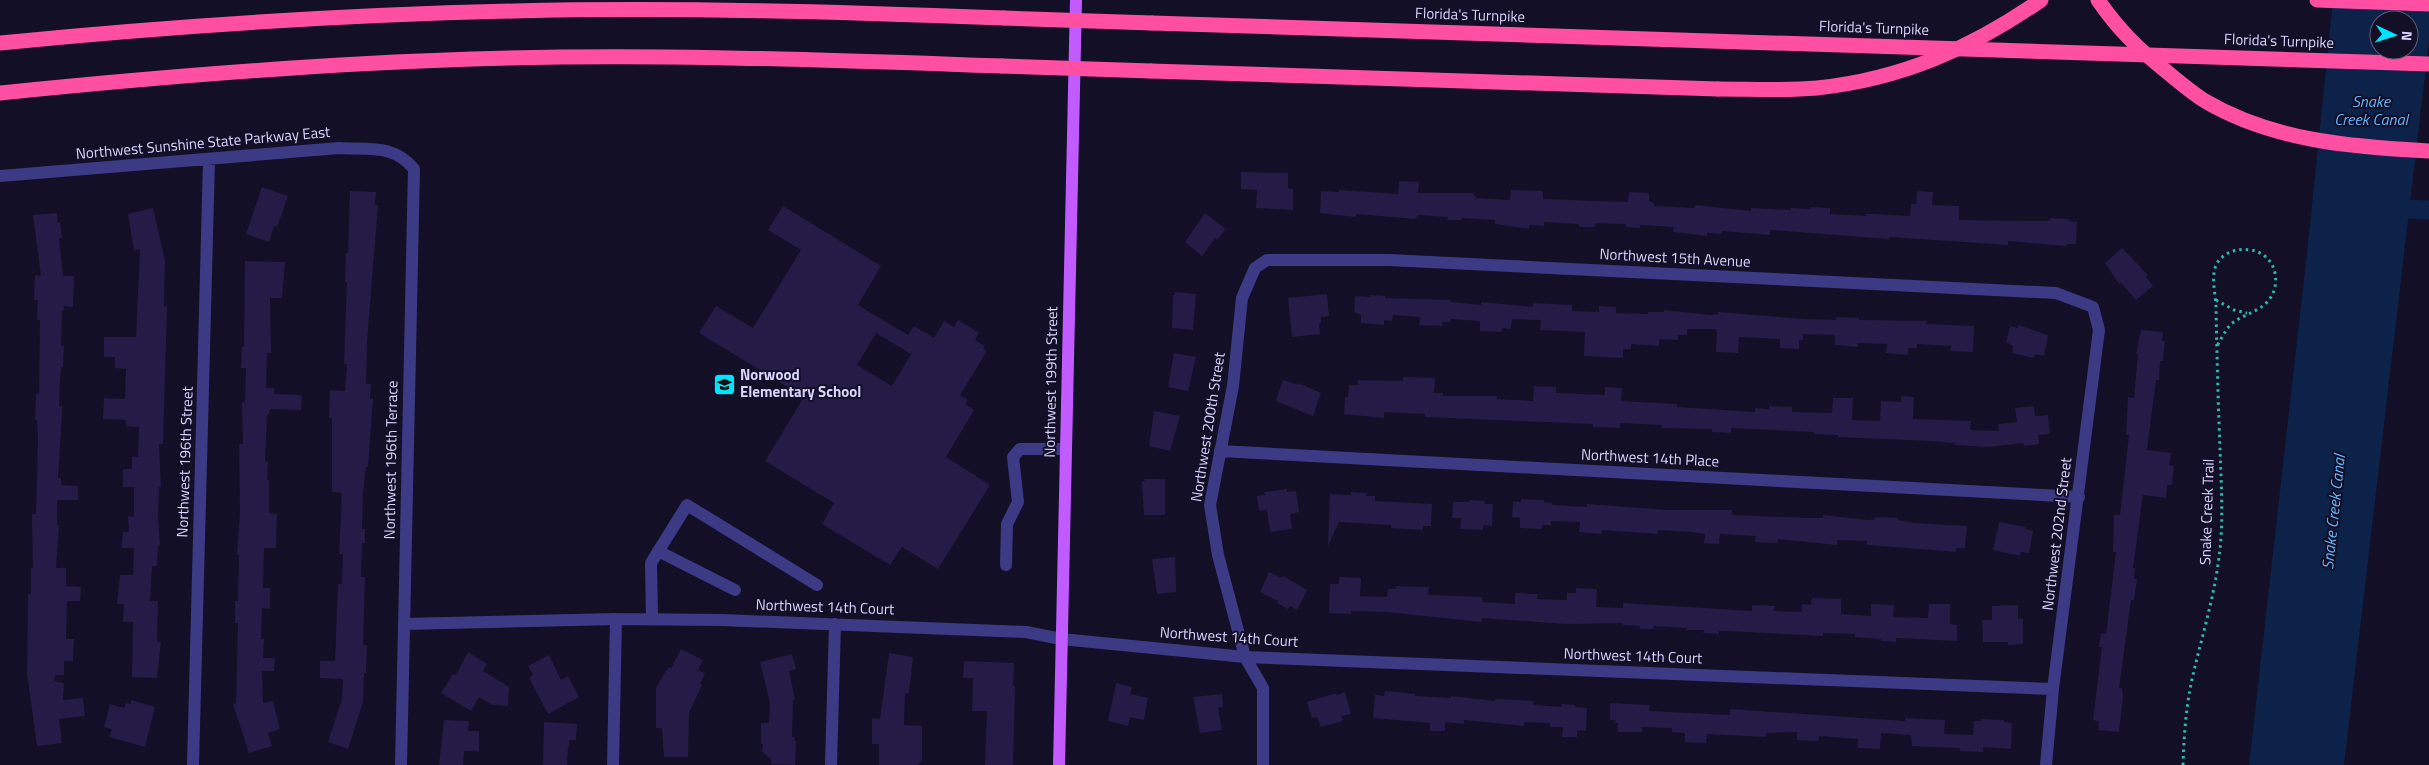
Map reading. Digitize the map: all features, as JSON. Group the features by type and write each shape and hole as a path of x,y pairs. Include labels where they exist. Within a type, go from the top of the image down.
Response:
{"highway":[{"path":"0,93 248,70 474,59 736,58 1718,89 1816,88 1854,83 1885,76 1927,62 1973,44 2041,0"},
{"path":"2098,0 2134,45 2204,100 2236,117 2311,140 2366,148 2429,151"},
{"path":"2317,0 2429,4"},
{"name":"Florida's Turnpike","path":"0,43 230,24 516,10 710,10 2429,64"}],"main road":[{"name":"Northwest 199th Street","path":"1059,765 1076,0"}],"street":[{"name":"Northwest Sunshine State Parkway East","path":"0,176 339,148 395,152 406,159"},
{"name":"Northwest 196th Terrace","path":"401,765 414,169 406,159"},
{"name":"Northwest 196th Street","path":"193,765 209,160"},
{"name":"Northwest 15th Avenue","path":"1255,268 1267,260 1389,260 2056,293 2093,307"},
{"name":"Northwest 200th Street","path":"1255,268 1242,298 1234,386 1210,505 1218,555 1245,657 1263,688 1263,765"},
{"name":"Northwest 202nd Street","path":"2046,765 2053,689 2099,330 2093,307"},
{"path":"1006,565 1007,524 1018,502 1013,457 1020,449 1066,449"},
{"name":"Northwest 14th Place","path":"1220,451 2079,497"},
{"path":"652,619 651,563 687,505 817,585"},
{"path":"658,551 735,590"},
{"path":"613,765 616,619"},
{"name":"Northwest 14th Court","path":"404,624 616,619 835,624 1026,632 1061,639 1245,657 2053,689"},
{"path":"831,765 835,624"}],"path":[{"name":"Snake Creek Trail","path":"2183,765 2186,709 2210,610 2220,556 2221,482 2217,346 2216,300 2213,285 2217,264 2224,256 2242,250 2261,253 2272,264 2276,280 2275,289 2264,305 2231,324 2217,346"},
{"path":"2216,300 2234,310 2249,313"}],"water":[{"name":"Snake Creek Canal","path":"2333,0 2429,0 2429,41 2344,765 2249,765 2309,235"}],"building":[{"path":"1241,172 1288,173 1288,188 1293,189 1293,210 1256,208 1257,190 1241,189"},
{"path":"1399,181 1419,182 1418,193 1473,193 1476,198 1510,200 1511,190 1543,191 1543,199 1628,202 1629,192 1649,193 1649,201 1654,203 1654,206 1694,208 1695,205 1751,211 1751,208 1791,210 1791,208 1810,209 1810,207 1830,208 1830,214 1866,216 1866,214 1874,214 1910,216 1911,204 1916,204 1917,191 1933,192 1932,205 1959,206 1959,220 2049,221 2050,218 2070,219 2069,221 2077,222 2076,244 2067,244 2067,246 2008,241 2008,245 1770,230 1770,235 1722,231 1722,234 1707,233 1707,236 1673,232 1674,227 1640,225 1640,228 1626,227 1626,224 1596,223 1594,227 1579,227 1579,224 1544,222 1544,226 1530,225 1529,229 1495,224 1495,220 1461,218 1461,220 1447,220 1448,217 1418,215 1415,219 1356,214 1356,217 1320,213 1321,191 1339,192 1339,190 1398,194"},
{"path":"262,187 288,196 277,227 274,226 269,242 246,234"},
{"path":"350,191 376,192 375,205 378,205 367,342 366,384 371,384 370,399 373,398 368,467 366,467 363,493 362,529 365,529 365,543 362,543 361,577 365,577 363,645 367,645 366,673 364,673 363,702 348,749 328,742 342,699 343,679 320,678 320,661 335,661 338,584 342,584 343,554 339,554 342,493 332,492 332,418 329,418 330,390 345,391 347,364 344,364 347,282 345,282"},
{"path":"783,206 881,266 858,305 908,335 914,326 934,338 944,321 954,327 958,320 979,333 975,340 985,346 983,349 987,351 960,395 968,400 965,404 974,410 946,457 990,485 938,569 902,547 890,565 822,524 834,503 765,461 804,397 699,333 716,306 753,328 801,250 768,230","holes":["876,333 911,354 892,386 857,365"]},
{"path":"153,208 165,261 164,306 167,306 163,444 159,444 161,487 159,487 158,517 160,546 158,546 157,566 152,566 150,601 158,601 157,642 161,642 157,678 132,677 133,622 123,622 124,604 117,604 120,575 133,575 134,548 122,548 122,540 123,532 129,532 128,516 134,517 134,487 123,487 123,469 132,469 132,457 138,457 139,427 126,426 126,420 103,419 104,398 125,399 126,369 115,368 115,357 104,357 104,337 136,337 140,249 134,251 128,214"},
{"path":"57,213 62,238 59,238 63,276 74,276 73,307 64,306 64,310 62,310 61,346 64,346 60,380 59,406 62,406 62,414 58,478 61,478 61,485 78,486 78,500 57,500 57,525 59,525 56,568 66,568 66,586 81,587 80,601 67,601 66,639 74,639 73,661 64,661 64,675 55,675 54,681 64,683 63,700 83,698 85,716 59,719 62,743 37,746 27,673 28,594 31,594 31,568 33,568 32,514 36,514 38,439 37,420 35,420 36,394 39,394 40,320 37,320 38,300 34,300 35,275 41,276 33,215"},
{"path":"1205,213 1226,229 1217,240 1215,238 1202,256 1185,242"},
{"path":"2122,248 2148,275 2146,277 2153,286 2136,300 2121,283 2119,284 2105,263"},
{"path":"245,261 285,262 282,298 270,298 271,353 267,353 266,388 274,388 274,394 302,395 301,410 270,409 267,415 265,461 268,462 269,513 277,514 276,548 264,548 263,588 270,588 270,609 262,608 261,639 264,639 263,658 275,658 274,671 262,671 263,703 273,701 280,729 268,733 272,746 249,753 233,704 236,703 238,623 235,623 235,601 238,601 239,444 243,444 242,402 245,402 246,368 241,368 242,347 244,347"},
{"path":"1175,292 1196,294 1193,330 1172,328 1173,295 1175,295"},
{"path":"1327,294 1329,316 1321,317 1321,323 1319,323 1320,334 1292,337 1288,298"},
{"path":"1369,295 1385,296 1385,298 1451,300 1451,302 1481,305 1481,302 1533,307 1533,303 1572,305 1572,311 1599,312 1599,306 1616,307 1616,313 1648,314 1648,312 1664,312 1664,310 1710,315 1718,314 1718,312 1804,319 1836,320 1836,317 1859,318 1859,320 1927,321 1926,324 1974,326 1973,352 1950,351 1951,346 1917,344 1917,348 1908,348 1908,355 1886,353 1887,344 1858,343 1858,347 1835,345 1835,337 1833,335 1803,334 1803,340 1799,340 1799,349 1780,348 1780,339 1739,337 1738,353 1716,352 1717,332 1715,329 1687,329 1687,335 1678,335 1678,340 1659,339 1659,346 1631,344 1631,349 1623,349 1623,358 1584,356 1585,332 1540,330 1541,320 1512,319 1511,329 1502,328 1502,332 1480,331 1480,321 1451,319 1450,322 1442,322 1442,326 1419,325 1420,317 1393,315 1392,321 1384,320 1384,325 1361,323 1361,315 1354,312 1355,296 1370,297"},
{"path":"2018,325 2048,335 2044,356 2035,354 2034,358 2012,353 2013,346 2006,342 2010,326 2018,328"},
{"path":"2141,330 2163,332 2162,341 2165,341 2163,361 2160,361 2159,380 2156,380 2147,450 2171,453 2169,465 2174,466 2172,485 2167,485 2166,498 2143,495 2133,568 2135,568 2134,579 2137,579 2134,600 2131,600 2119,688 2122,688 2123,697 2119,732 2098,730 2099,721 2093,720 2102,647 2099,647 2101,633 2106,634 2116,552 2113,552 2114,515 2120,515 2129,435 2126,435 2128,397 2134,398 2138,354 2136,354"},
{"path":"1174,353 1196,357 1188,391 1168,387"},
{"path":"1403,377 1435,378 1434,393 1443,393 1443,396 1497,396 1497,399 1533,401 1534,386 1556,387 1556,393 1605,395 1605,387 1622,388 1621,401 1677,404 1677,407 1755,412 1755,408 1769,409 1769,406 1792,407 1792,412 1832,413 1833,398 1853,398 1852,420 1880,421 1881,401 1901,402 1901,396 1914,397 1913,419 1971,421 1970,430 1999,431 1998,424 2017,422 2015,408 2034,406 2035,416 2048,415 2050,434 2038,435 2039,444 2024,446 2023,443 1989,447 1930,441 1838,437 1838,435 1814,434 1814,432 1731,428 1731,433 1712,432 1712,429 1662,428 1662,425 1620,423 1620,428 1593,427 1593,424 1425,417 1425,414 1384,412 1384,418 1344,414 1345,397 1348,397 1349,385 1358,385 1358,380 1403,381"},
{"path":"1283,380 1298,385 1298,383 1321,393 1313,416 1276,401"},
{"path":"1154,411 1180,416 1170,451 1149,446"},
{"path":"1144,479 1165,479 1165,515 1144,515 1142,481 1145,481"},
{"path":"1287,489 1287,492 1296,491 1299,512 1290,514 1292,529 1270,532 1267,510 1259,511 1257,496 1265,495 1264,492"},
{"path":"1351,492 1367,493 1366,496 1375,496 1375,501 1432,504 1431,526 1423,526 1423,530 1391,528 1391,525 1339,522 1328,546 1330,494 1351,495"},
{"path":"1521,499 1544,500 1544,502 1552,503 1552,505 1587,507 1587,504 1668,510 1732,510 1732,515 1808,518 1823,518 1823,515 1868,520 1875,519 1875,517 1898,518 1898,520 1914,523 1967,526 1965,548 1956,548 1956,552 1867,545 1867,541 1837,540 1837,545 1778,539 1778,543 1755,542 1756,536 1720,534 1719,544 1704,543 1705,534 1691,532 1658,530 1658,534 1602,530 1602,534 1579,532 1580,522 1551,521 1551,525 1542,525 1542,529 1520,528 1520,518 1512,517 1513,501 1521,502"},
{"path":"1469,500 1485,501 1484,504 1493,504 1492,526 1483,525 1483,530 1460,529 1461,518 1452,518 1453,502 1469,502"},
{"path":"1999,522 2026,527 2025,529 2033,531 2029,553 2021,552 2020,556 1993,550"},
{"path":"1175,557 1176,592 1157,594 1152,559"},
{"path":"1269,572 1282,578 1283,576 1307,590 1297,610 1290,606 1288,609 1277,603 1278,601 1260,592"},
{"path":"1339,577 1361,578 1360,596 1387,597 1388,589 1396,589 1396,586 1429,587 1428,595 1482,597 1482,602 1515,604 1515,593 1538,594 1537,599 1567,600 1567,593 1576,593 1576,588 1597,589 1596,607 1623,608 1623,603 1752,611 1752,605 1775,606 1774,611 1802,612 1802,604 1811,605 1812,598 1841,599 1841,614 1871,616 1871,604 1894,605 1893,617 1928,618 1929,604 1950,604 1950,624 1957,625 1957,641 1896,638 1896,642 1855,637 1855,634 1823,633 1823,636 1719,631 1719,634 1703,633 1704,630 1687,630 1687,628 1654,626 1653,629 1640,629 1640,626 1623,625 1623,623 1565,624 1482,618 1482,622 1386,612 1351,611 1351,614 1329,613 1330,584 1339,584"},
{"path":"2018,605 2018,619 2023,619 2023,644 2008,645 2008,642 1983,642 1982,620 1992,620 1992,606"},
{"path":"681,649 703,660 698,670 705,673 700,684 702,685 689,713 688,757 664,757 662,728 656,728 656,688 665,672 669,667 671,668"},
{"path":"468,652 487,664 483,671 509,687 508,706 492,705 479,697 471,711 441,693 453,674 456,675"},
{"path":"889,653 913,657 909,693 905,693 904,725 922,726 922,760 918,765 879,765 879,744 872,744 872,718 880,719"},
{"path":"792,654 796,669 789,671 795,699 793,700 792,737 794,737 796,743 795,765 771,764 771,759 762,752 763,744 761,744 761,723 769,723 770,703 760,662"},
{"path":"549,655 561,680 568,676 579,697 548,714 529,678 533,675 528,666"},
{"path":"964,661 1014,663 1013,765 985,765 987,711 972,711 973,678 963,678"},
{"path":"1116,683 1132,687 1130,694 1148,698 1144,720 1130,717 1128,726 1108,721"},
{"path":"1385,691 1415,694 1415,696 1451,698 1451,696 1495,701 1495,699 1534,701 1533,705 1562,707 1562,704 1575,705 1575,707 1587,708 1586,731 1577,730 1577,737 1562,737 1563,727 1550,727 1550,723 1524,722 1524,726 1464,720 1464,724 1445,722 1445,731 1430,731 1430,723 1373,718 1375,695 1384,696"},
{"path":"1345,692 1351,714 1342,716 1343,721 1321,727 1317,717 1312,718 1307,702"},
{"path":"1222,694 1223,707 1218,708 1222,730 1200,733 1193,697"},
{"path":"131,700 155,707 145,747 109,737 112,729 104,727 110,704 124,708 126,703 131,704"},
{"path":"1610,703 1650,705 1649,711 1730,715 1730,709 1905,721 1905,718 1945,720 1944,734 1973,735 1974,721 1981,721 1981,719 2004,720 2004,722 2012,723 2011,749 1983,747 1983,752 1960,751 1960,748 1912,746 1911,735 1881,733 1880,749 1858,748 1858,739 1819,736 1818,741 1797,740 1797,732 1766,733 1766,737 1707,734 1706,743 1685,742 1685,733 1672,732 1672,728 1642,727 1642,732 1618,732 1616,720 1610,720"},
{"path":"444,720 469,721 468,731 479,731 479,751 464,751 463,765 439,765"},
{"path":"544,722 577,724 576,740 570,740 568,748 567,765 543,765"}],"waterway":[{"path":"2385,208 2429,210"}],"place":[{"name":"Norwood Elementary School","path":"724,384"}]}
